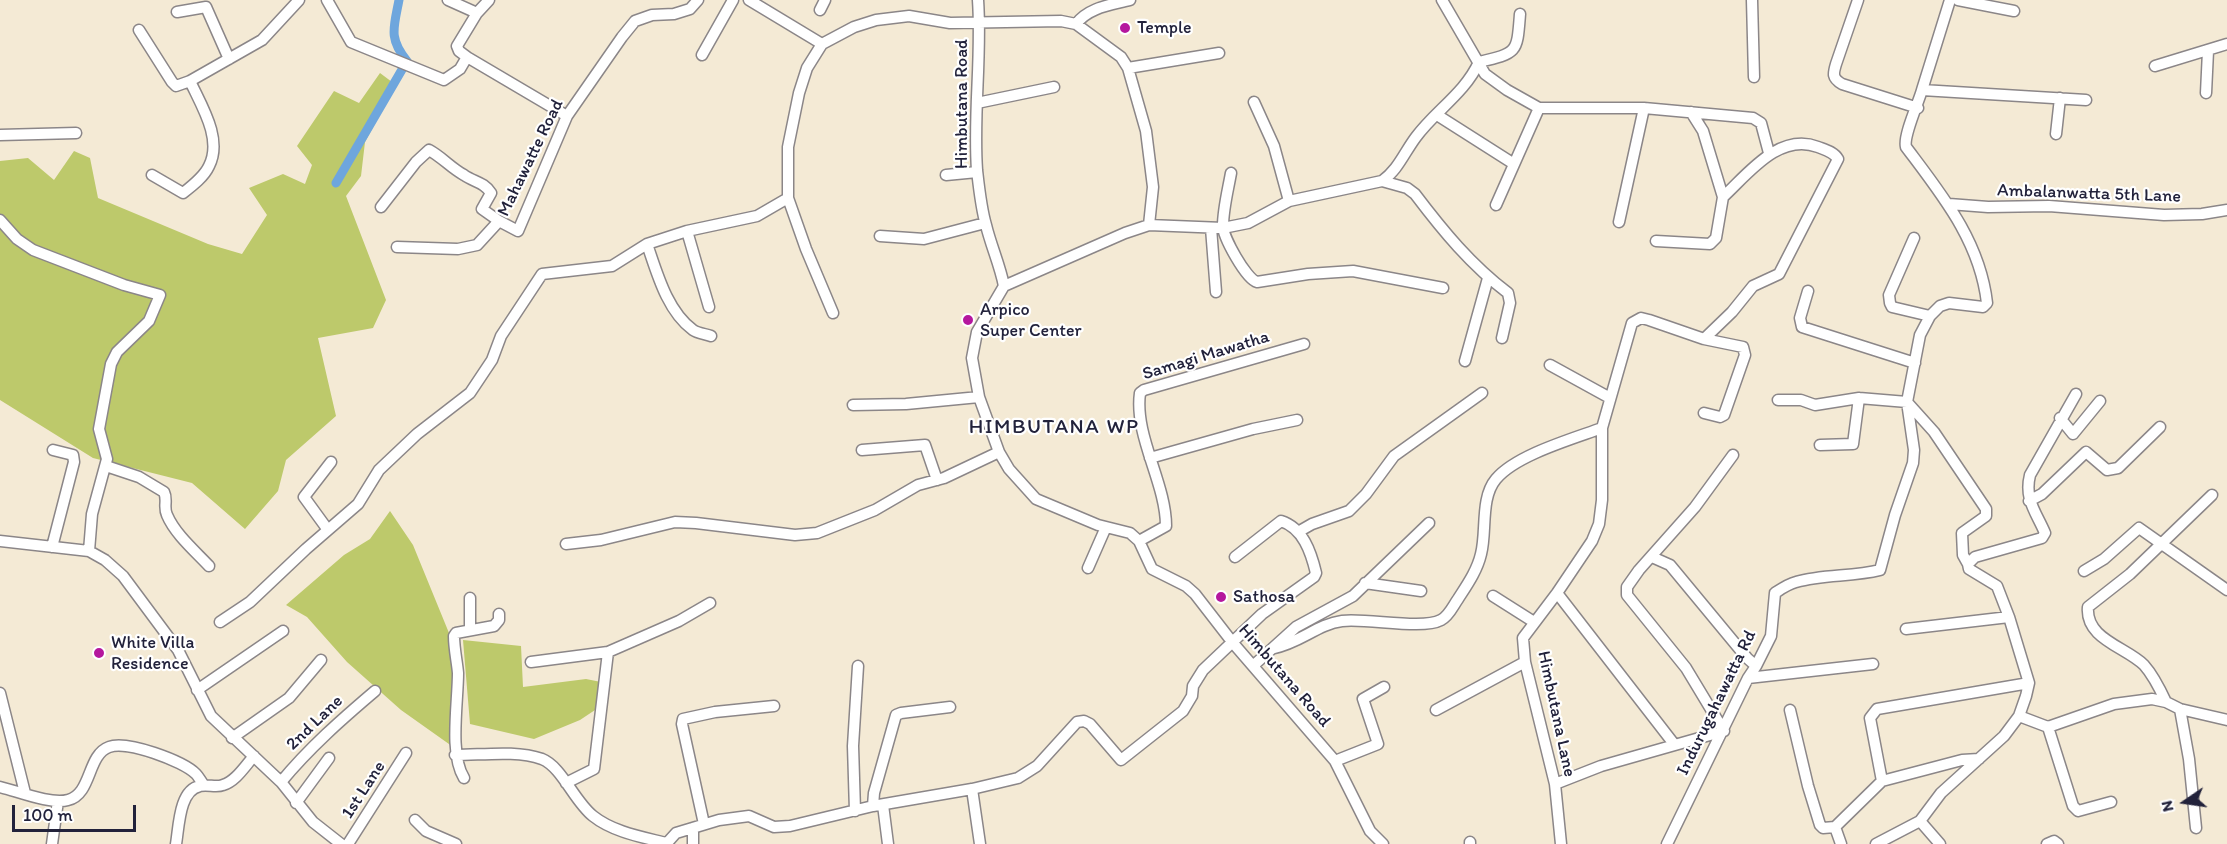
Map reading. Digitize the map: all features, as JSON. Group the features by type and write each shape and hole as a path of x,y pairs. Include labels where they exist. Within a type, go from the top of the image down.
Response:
{"street":[{"path":"139,30 176,86 190,81 262,40 299,0"},
{"path":"327,0 351,42 401,63 444,80 460,69 466,57"},
{"path":"448,0 477,13"},
{"path":"489,0 477,13 457,46 459,51 567,116"},
{"name":"Mahawatte Road","path":"397,247 458,249 477,245 499,220 518,231 567,116 594,75 636,21 652,15 674,14 690,9 698,0"},
{"path":"702,55 733,0"},
{"path":"749,0 822,45"},
{"name":"Himbutana Road","path":"978,0 980,24 975,127 977,172 986,223 1004,286"},
{"path":"1076,24 1095,4 1130,0"},
{"path":"1442,0 1485,74 1507,90 1539,108 1644,108 1758,120 1764,132 1769,153"},
{"path":"1752,0 1754,77"},
{"path":"1858,0 1836,64 1833,75 1835,80 1917,108"},
{"path":"1907,402 1920,335 1930,316 1940,306 1949,303 1983,307 1987,303 1982,270 1968,238 1949,204 1906,147 1905,138 1917,108 1950,0"},
{"path":"1958,0 2014,11"},
{"path":"177,12 206,7 229,59"},
{"path":"1479,62 1507,56 1513,51 1517,43 1520,14"},
{"path":"833,313 806,249 788,198 788,147 799,93 807,68 822,45 854,27 887,18 909,16 950,23 1061,21 1076,24 1120,57 1128,68 1146,130 1153,187 1149,225"},
{"path":"2155,66 2227,44"},
{"path":"2206,93 2208,51"},
{"path":"1128,68 1219,53"},
{"path":"1382,182 1393,173 1416,136 1473,76 1479,62"},
{"path":"152,175 183,193 209,166 213,150 212,132 190,81"},
{"path":"977,103 1054,87"},
{"path":"1922,90 2086,100"},
{"path":"2056,134 2060,98"},
{"path":"1254,102 1274,146 1289,201"},
{"path":"1496,205 1539,108"},
{"path":"1619,222 1644,108"},
{"path":"1656,241 1710,244 1716,238 1723,197 1703,131 1691,112"},
{"path":"1437,115 1514,164"},
{"path":"0,135 76,133"},
{"path":"1704,339 1732,312 1753,286 1779,274 1838,159 1834,154 1814,145 1800,143 1769,153 1723,197"},
{"path":"381,207 416,162 429,150 489,190 491,193 482,210 499,220"},
{"path":"946,175 977,172"},
{"path":"1231,173 1223,228 1245,273 1251,280 1257,282 1308,274 1353,271 1443,288"},
{"path":"1139,541 1131,533 1106,528 1035,499 999,452 978,397 972,358 977,332 1004,286 1125,232 1149,225 1223,228 1248,223 1289,201 1382,182 1407,188 1415,194 1450,241 1488,278 1508,293 1510,303 1502,338"},
{"path":"220,622 250,602 358,504 379,470 417,434 470,393 492,360 501,336 542,274 612,266 647,244 687,231 756,216 788,198"},
{"name":"Ambalanwatta 5th Lane","path":"1949,204 1989,207 2049,206 2164,215 2202,214 2227,210"},
{"path":"0,220 17,239 33,250 124,285 160,296 149,321 117,352 111,364 99,429 107,459 92,514 89,551"},
{"path":"880,236 924,239 986,223"},
{"path":"1211,228 1215,292"},
{"path":"687,231 709,307"},
{"path":"1914,238 1889,295 1890,303 1892,307 1930,316"},
{"path":"647,244 660,283 677,313 694,331 711,336"},
{"path":"1465,361 1488,278"},
{"path":"1808,291 1800,318 1802,327 1915,363"},
{"name":"Himbutana Lane","path":"1561,844 1555,784 1525,662 1523,638 1592,541 1599,524 1602,500 1602,428 1632,323 1637,319 1649,320 1704,339"},
{"path":"1704,339 1739,345 1745,350 1725,415 1720,417 1704,413"},
{"name":"Samagi Mawatha","path":"1139,541 1166,526 1166,511 1150,458 1139,405 1140,393 1304,344"},
{"path":"1550,365 1610,398"},
{"path":"1298,532 1312,524 1349,511 1366,494 1394,456 1482,393"},
{"path":"1968,564 1970,559 1975,557 2042,538 2044,534 2026,488 2030,475 2076,394"},
{"path":"853,405 906,404 978,397"},
{"path":"1820,445 1853,444 1859,398"},
{"path":"1778,400 1801,400 1815,405 1859,398 1907,402 1934,432 1986,509 1986,516 1962,533 1963,555 1969,569 1996,586 2009,617 2029,683 2019,716 2004,736 1941,793 1920,821 1876,844"},
{"path":"2061,418 2073,434 2100,401"},
{"name":"Indurugahawatta Rd","path":"1667,844 1771,636 1775,593 1793,582 1818,577 1862,575 1880,570 1895,515 1913,463 1914,450 1907,402"},
{"path":"1150,458 1252,429 1297,420"},
{"path":"2030,501 2042,494 2086,452 2107,470 2118,468 2160,427"},
{"path":"1275,648 1290,645 1340,621 1370,620 1426,625 1442,620 1449,613 1475,571 1481,554 1488,491 1496,479 1507,469 1539,452 1602,428"},
{"path":"862,450 925,445 937,480"},
{"path":"52,547 74,462 73,455 53,450"},
{"path":"566,544 601,540 675,522 795,535 817,533 875,510 918,485 937,480 999,452"},
{"path":"1555,784 1601,766 1724,731 1686,668 1627,595 1627,587 1638,570 1695,507 1733,455"},
{"path":"328,530 304,501 304,497 331,462"},
{"path":"106,466 139,477 165,492 167,500 165,510 170,522 209,566"},
{"path":"2166,702 2160,688 2144,665 2096,633 2087,614 2088,607 2130,574 2212,495"},
{"path":"455,755 524,755 543,760 557,768 580,803 594,818 621,831 666,843 676,833 704,824 749,816 774,826 790,826 878,805 972,789 1018,778 1037,766 1077,722 1084,721 1090,724 1121,760 1182,711 1192,696 1193,686 1203,670 1262,614 1317,573 1311,552 1298,532 1289,524 1281,521 1235,557"},
{"path":"1254,665 1296,627 1353,596 1429,523"},
{"path":"1088,568 1106,528"},
{"path":"2084,571 2104,559 2139,528 2227,590"},
{"path":"0,541 89,551 105,560 123,576 178,650 211,716 281,782 313,822 341,844"},
{"name":"Himbutana Road","path":"1139,541 1152,569 1186,586 1195,594 1233,643 1335,760 1370,831 1383,844"},
{"path":"1652,557 1670,565 1756,666"},
{"path":"1365,583 1421,591"},
{"path":"1557,593 1674,744"},
{"path":"1493,596 1534,622"},
{"path":"470,598 470,629"},
{"path":"531,662 608,652 660,630 710,603"},
{"path":"464,778 458,768 455,755 458,663 454,636 456,633 470,629 494,626 499,620 499,614"},
{"path":"1906,630 2009,617"},
{"path":"197,690 283,631"},
{"path":"566,783 594,769 608,652"},
{"path":"232,738 289,698 321,660"},
{"path":"1436,710 1525,662"},
{"path":"1748,678 1873,664"},
{"path":"855,811 853,746 858,666"},
{"path":"1882,781 1870,718 1877,709 2029,683"},
{"path":"1335,760 1378,744 1363,699 1384,687"},
{"name":"2nd Lane","path":"281,782 319,741 375,691"},
{"path":"0,693 25,793"},
{"path":"2019,716 2048,727 2114,704 2152,699 2166,702 2180,709 2227,720"},
{"path":"704,824 682,724 683,719 715,712 774,706"},
{"path":"888,844 874,793 896,715 950,707"},
{"path":"2180,709 2189,759 2196,828"},
{"path":"1790,710 1808,786 1820,825 1823,828 1836,827 1882,781 1962,760 1979,759"},
{"path":"2048,727 2073,806 2078,811 2111,802"},
{"path":"0,787 58,801 75,798 83,787 97,757 108,747 124,746 169,759 195,773 204,785"},
{"name":"1st Lane","path":"348,844 406,753"},
{"path":"176,844 187,794 198,786 225,785 234,779 254,756"},
{"path":"296,803 329,758"},
{"path":"972,789 980,844"},
{"path":"52,844 58,801"},
{"path":"415,820 426,831 456,844"},
{"path":"1920,821 1940,844"},
{"path":"1836,827 1841,844"},
{"path":"693,828 693,844"},
{"path":"2047,844 2054,841 2058,844"}],"green space":[{"path":"380,73 396,85 365,142 361,176 346,196 386,300 373,328 318,338 336,416 286,460 278,491 245,529 192,483 93,458 0,400 0,161 28,158 54,180 74,151 90,158 98,198 208,244 242,254 267,215 249,188 283,174 305,184 312,165 297,146 334,91 359,103"},
{"path":"390,511 413,545 449,633 460,690 456,749 401,710 347,662 307,617 286,605 344,555 370,539"},
{"path":"463,640 521,646 523,687 586,679 601,682 595,710 580,720 534,739 470,724"}],"waterway":[{"path":"336,183 407,61 397,46 394,32 399,0"}],"place":[{"name":"Temple","path":"1125,28"},
{"name":"Arpico Super Center","path":"968,320"},
{"name":"Sathosa","path":"1221,597"},
{"name":"White Villa Residence","path":"99,653"}],"district":[{"name":"HIMBUTANA WP","path":"1054,428"}]}
